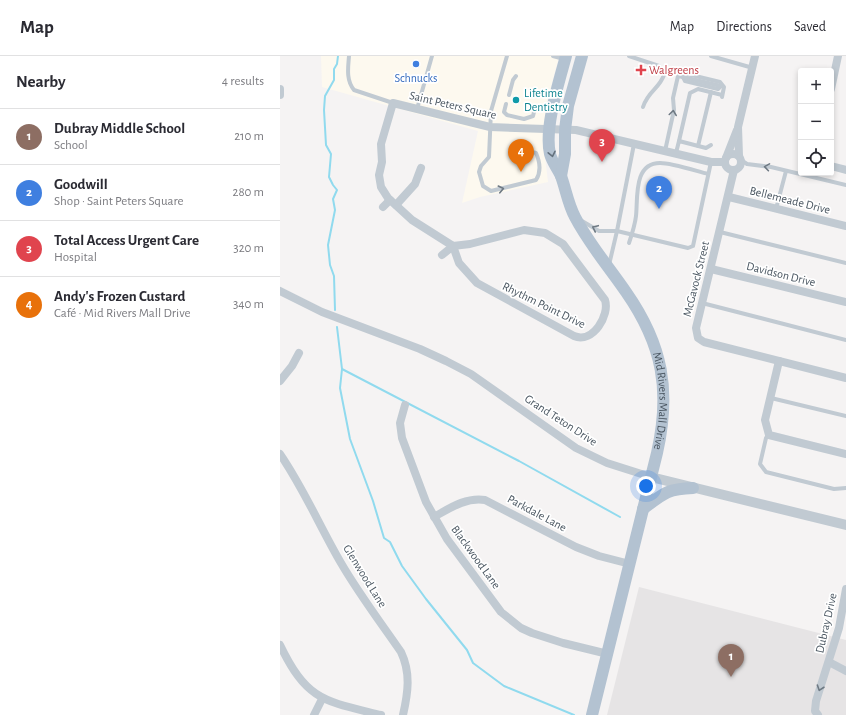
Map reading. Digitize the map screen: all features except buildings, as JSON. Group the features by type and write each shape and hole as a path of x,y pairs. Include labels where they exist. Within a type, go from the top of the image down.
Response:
{"main road":[{"name":"Mid Rivers Mall Drive","path":"561,176 565,154 565,130 571,93 582,56"},
{"name":"Mid Rivers Mall Drive","path":"566,58 552,108 550,155 561,176 568,201 575,216 649,330 660,365 664,386 664,417 651,477 592,715"},
{"path":"643,509 664,493 672,489 693,488"}],"street":[{"path":"738,127 740,166 734,170 728,169 725,160 730,144 738,127 755,56"},
{"path":"834,75 838,56"},
{"path":"280,89 280,95"},
{"name":"Saint Peters Square","path":"393,102 490,127 576,130 711,162 725,160"},
{"path":"393,102 381,141 382,162 379,175 381,187 393,202 419,226 453,246 442,255"},
{"path":"725,160 732,154 740,158"},
{"path":"834,167 846,170"},
{"path":"383,207 393,202 415,184 420,168"},
{"name":"McGavock Street","path":"734,170 729,197 696,328 698,338 846,378"},
{"name":"Bellemeade Drive","path":"729,197 846,226"},
{"name":"Rhythm Point Drive","path":"524,230 545,233 556,238 566,247 605,300 605,313 592,335 585,338 576,337 477,283 459,263 453,246 470,244 524,230"},
{"name":"Davidson Drive","path":"711,269 846,302"},
{"name":"Grand Teton Drive","path":"280,291 322,312 420,349 446,361 470,374 576,448 607,463 693,488 846,525"},
{"path":"280,381 292,366 299,353"},
{"path":"779,361 765,420 769,435 846,454"},
{"name":"Blackwood Lane","path":"405,404 400,423 402,438 413,472 446,539 497,607 511,621 532,633 563,643 608,654"},
{"name":"Glenwood Lane","path":"280,454 304,492 340,562 401,652 406,662 408,690 403,715"},
{"name":"Parkdale Lane","path":"434,517 465,500 476,498 485,500 576,547 599,556 630,564"},
{"name":"Dubray Drive","path":"818,715 815,711 816,701 829,662 846,594"},
{"path":"280,645 297,676 308,689 322,699 381,715"},
{"name":"Dubray Drive","path":"829,662 846,671"},
{"path":"314,715 322,699"}],"lane":[{"name":"Saint Peters Square","path":"349,56 348,74 350,85 354,90 393,102"},
{"path":"417,109 432,56"},
{"path":"507,56 491,111 489,157 481,166 480,172 483,186 491,191 536,180 540,174 536,153 532,152"},
{"path":"553,56 566,58"},
{"path":"629,56 659,66 664,75 661,83 646,97 643,107"},
{"path":"711,56 721,57 752,68"},
{"path":"665,151 674,110 672,100 678,76 682,77 687,74 720,82 721,86 724,87 722,96 711,92 698,90 690,93 676,154"},
{"path":"509,95 513,80 516,76"},
{"path":"682,77 685,81 718,89 721,86"},
{"path":"698,146 711,92"},
{"path":"506,104 504,112 507,115 524,119 533,116 534,112"},
{"path":"679,141 707,148 711,145"},
{"path":"608,267 617,231 634,144"},
{"path":"740,158 747,164 786,171 846,185"},
{"path":"575,216 599,231 617,231 688,248 693,246 711,162"},
{"path":"629,243 636,216 636,196 640,175 649,167 659,163 708,174"},
{"path":"776,209 786,171"},
{"path":"720,232 846,263"},
{"path":"702,303 846,340"},
{"path":"770,398 846,416"},
{"path":"769,435 766,438 760,464 766,472 834,489 840,490 846,488"}],"shaded area":[{"path":"321,56 559,56 547,102 543,140 548,182 480,197 462,203 478,131 322,87"},
{"path":"639,587 846,640 846,715 607,715"}],"waterway":[{"path":"335,310 334,276 330,265 328,245 335,210 333,199 337,190 329,177 331,154 326,145 324,110 325,96 334,80 334,69 337,64 338,56"},
{"path":"337,327 342,369 340,388 350,439 373,501 384,538 390,542 402,566 426,599 467,650 473,663 504,686 574,715"},
{"path":"342,369 519,461 620,517"}],"place":[{"name":"Schnucks","path":"416,64"},
{"name":"Walgreens","path":"641,70"},
{"name":"Lifetime Dentistry","path":"516,100"},
{"name":"Total Access Urgent Care","path":"602,162"},
{"name":"Andy's Frozen Custard","path":"521,172"},
{"name":"Goodwill","path":"659,209"},
{"name":"Dubray Middle School","path":"731,677"}]}
